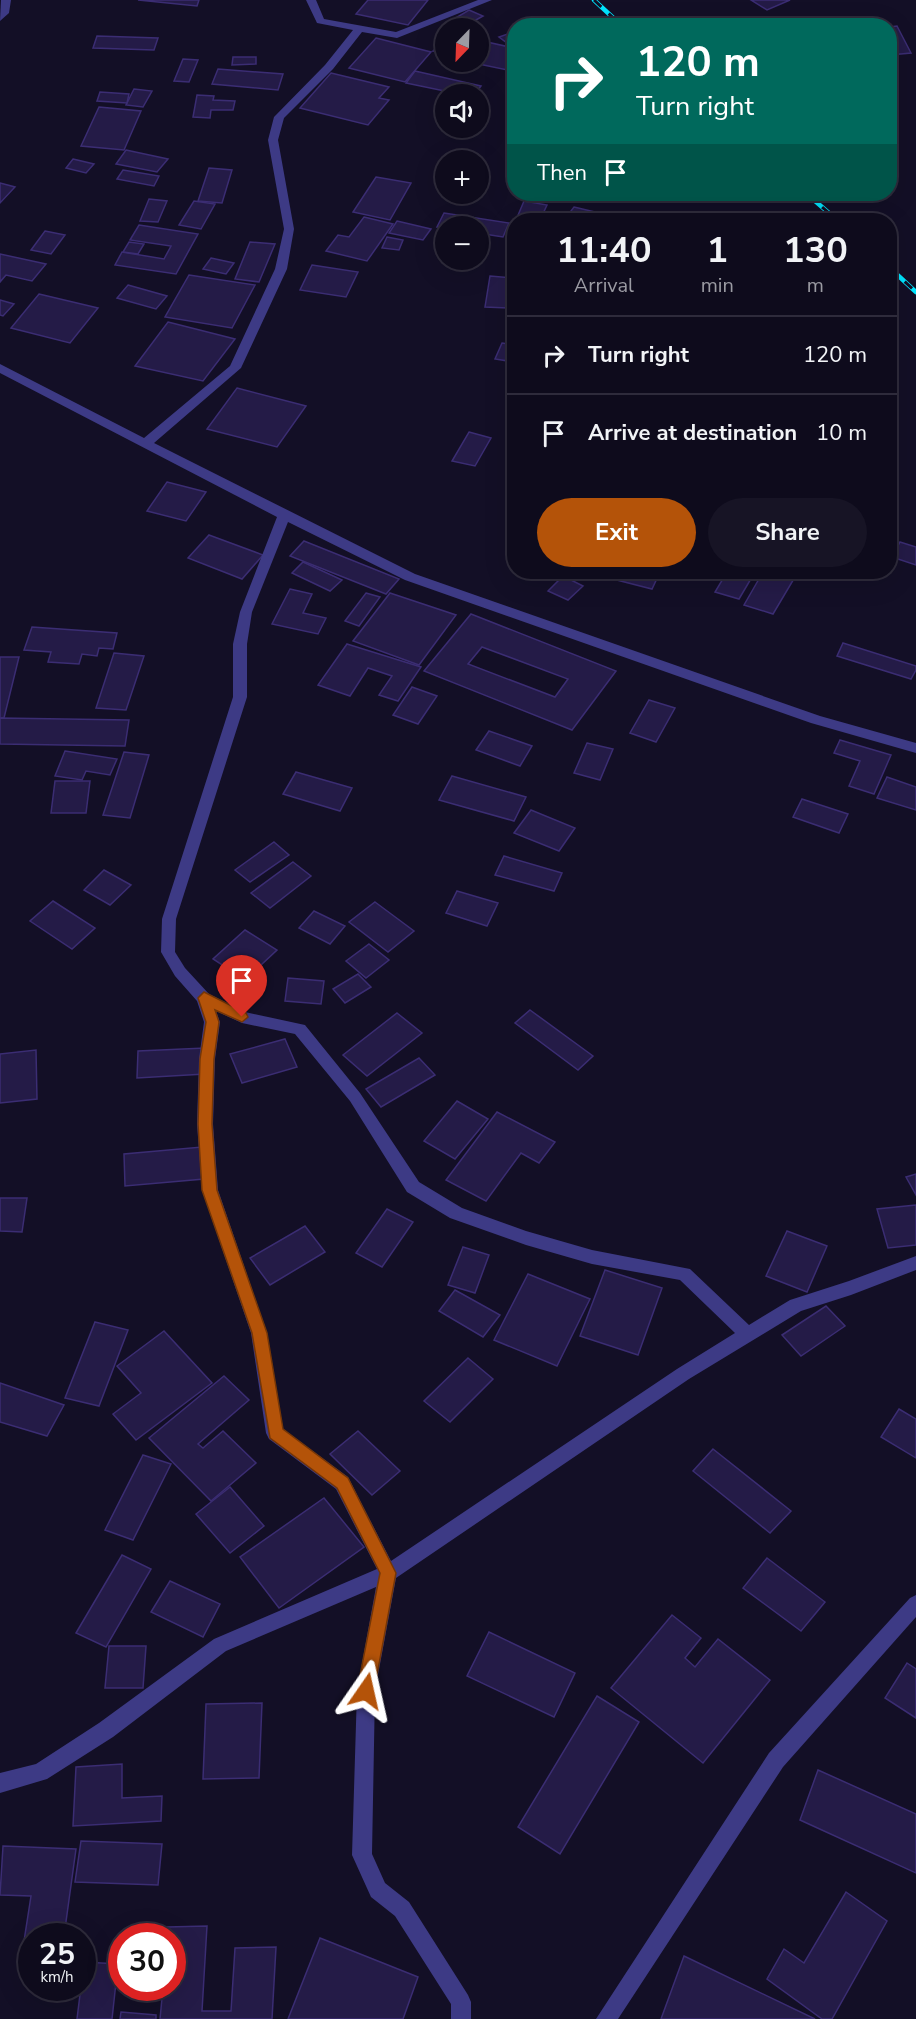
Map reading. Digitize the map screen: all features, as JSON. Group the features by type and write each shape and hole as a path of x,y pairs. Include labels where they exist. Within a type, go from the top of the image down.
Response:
{"street":[{"path":"0,18 4,13 6,0"},
{"path":"311,0 320,21 397,35 487,0"},
{"path":"147,442 235,368 281,269 289,228 273,140 279,117 329,67 359,29"},
{"path":"0,368 147,442 284,515 410,577 816,720 916,748"},
{"path":"284,515 246,612 240,644 240,697 169,919 168,952 180,972 204,998 242,1017 300,1029 355,1097 413,1187 456,1213 526,1238 592,1257 684,1274 747,1334"},
{"path":"204,998 213,1022 207,1059 205,1124 210,1190 260,1333 276,1433 342,1483 388,1573 366,1691 362,1855 378,1890 402,1909 461,2002 461,2019"},
{"path":"0,1783 40,1772 106,1730 220,1645 388,1573 683,1374 796,1305 851,1288 916,1263"},
{"path":"606,2019 776,1760 916,1604"}],"building":[{"path":"138,0 199,0 197,6"},
{"path":"368,0 428,0 408,25 356,14"},
{"path":"751,0 790,0 767,10"},
{"path":"469,10 483,16 480,18 456,18"},
{"path":"897,26 911,53 897,54"},
{"path":"507,34 507,43 499,37"},
{"path":"97,36 158,38 154,50 93,48"},
{"path":"376,38 431,52 405,82 349,68"},
{"path":"489,42 507,46 507,70 489,66"},
{"path":"233,57 256,57 256,64 232,65"},
{"path":"183,59 198,60 189,82 174,81"},
{"path":"218,69 283,74 278,90 212,84"},
{"path":"415,71 472,84 435,84 435,89 406,83"},
{"path":"331,73 389,87 379,98 389,100 368,125 300,108"},
{"path":"134,89 152,91 143,107 126,105"},
{"path":"100,92 129,94 127,103 97,101"},
{"path":"197,95 214,96 213,100 235,101 233,110 211,110 210,118 193,117"},
{"path":"99,107 141,111 124,150 81,146"},
{"path":"126,150 168,159 157,172 116,164"},
{"path":"73,159 94,164 86,173 66,168"},
{"path":"209,168 232,170 222,203 198,201"},
{"path":"123,170 159,176 154,186 117,179"},
{"path":"376,177 411,183 390,220 353,212"},
{"path":"0,183 15,187 0,203"},
{"path":"149,199 167,201 158,222 140,221"},
{"path":"194,201 215,204 201,229 179,225"},
{"path":"524,201 547,205 543,213 519,213"},
{"path":"574,207 599,213 569,213"},
{"path":"444,213 464,216 442,216"},
{"path":"364,217 393,224 367,261 326,251 338,235 349,237"},
{"path":"489,220 507,223 503,237 489,235"},
{"path":"397,221 431,229 423,240 389,233"},
{"path":"139,225 198,234 176,274 115,265 122,252 164,259 171,246 130,240"},
{"path":"45,231 65,235 51,254 31,250"},
{"path":"387,237 403,240 399,250 382,248"},
{"path":"129,242 144,244 138,254 123,252"},
{"path":"250,242 275,244 259,282 235,279"},
{"path":"0,254 46,264 32,281 6,275 0,282"},
{"path":"211,258 234,263 226,274 203,269"},
{"path":"312,265 358,272 346,297 300,290"},
{"path":"189,275 255,285 232,328 165,317"},
{"path":"490,276 507,277 507,308 485,307"},
{"path":"128,285 167,296 156,309 117,298"},
{"path":"39,294 98,308 70,343 11,328"},
{"path":"0,300 14,304 3,316 0,315"},
{"path":"168,322 235,339 203,381 135,366"},
{"path":"502,343 507,344 507,361 495,359"},
{"path":"237,388 306,406 277,447 207,429"},
{"path":"469,432 491,438 475,466 452,461"},
{"path":"167,482 206,492 186,521 147,511"},
{"path":"209,535 263,555 242,579 188,558"},
{"path":"304,541 399,579 386,594 290,556"},
{"path":"900,542 916,547 916,565 897,559 897,548"},
{"path":"303,562 342,580 330,591 292,573"},
{"path":"560,579 569,579 583,586 568,600 548,591"},
{"path":"613,579 657,579 652,589"},
{"path":"723,579 751,579 739,599 715,592"},
{"path":"759,579 794,579 773,614 744,605"},
{"path":"290,589 312,594 303,613 326,618 318,634 272,624"},
{"path":"366,593 380,597 359,626 345,621"},
{"path":"390,593 456,615 419,665 353,641"},
{"path":"471,614 616,671 572,730 424,671","holes":["482,647 568,679 555,697 468,664"]},
{"path":"32,627 117,633 113,649 99,648 97,656 82,654 79,664 48,662 51,652 24,650"},
{"path":"843,643 916,666 916,670 911,679 837,656"},
{"path":"347,644 421,667 398,701 379,695 392,676 368,668 350,696 318,685"},
{"path":"114,653 144,656 126,710 96,708"},
{"path":"0,657 19,657 4,718 0,718"},
{"path":"412,687 437,696 418,724 393,715"},
{"path":"649,700 675,708 656,742 630,733"},
{"path":"0,718 129,720 125,746 0,744"},
{"path":"489,731 532,746 520,766 476,750"},
{"path":"840,740 891,755 874,794 849,786 860,761 834,753"},
{"path":"587,743 613,749 600,780 574,773"},
{"path":"65,751 117,759 110,775 86,771 82,780 55,776"},
{"path":"124,752 149,755 130,818 103,815"},
{"path":"296,772 352,788 340,811 283,794"},
{"path":"452,776 526,797 514,821 439,800"},
{"path":"887,777 916,787 916,810 877,798"},
{"path":"55,781 90,781 86,813 51,813"},
{"path":"802,799 848,814 839,833 793,817"},
{"path":"531,810 575,828 559,851 514,833"},
{"path":"274,842 289,855 250,882 235,870"},
{"path":"504,856 562,873 554,891 495,875"},
{"path":"293,862 311,876 270,908 251,893"},
{"path":"104,870 131,885 110,905 84,890"},
{"path":"457,891 498,903 487,926 446,913"},
{"path":"53,901 95,928 72,949 30,921"},
{"path":"375,902 414,931 388,952 349,922"},
{"path":"314,911 345,926 330,944 299,928"},
{"path":"245,930 277,950 245,980 213,959"},
{"path":"369,944 389,960 366,978 346,961"},
{"path":"358,974 371,987 345,1003 333,989"},
{"path":"288,978 324,981 321,1004 285,1001"},
{"path":"530,1010 593,1056 578,1070 515,1023"},
{"path":"397,1013 422,1033 367,1076 343,1055"},
{"path":"285,1039 297,1067 242,1083 230,1054"},
{"path":"205,1048 205,1074 137,1078 138,1051"},
{"path":"36,1050 37,1099 0,1103 0,1054"},
{"path":"419,1058 435,1075 381,1107 366,1089"},
{"path":"457,1101 488,1119 455,1159 424,1141"},
{"path":"497,1112 555,1142 539,1163 521,1153 486,1201 446,1180"},
{"path":"202,1147 204,1179 125,1186 124,1154"},
{"path":"916,1174 916,1195 906,1177"},
{"path":"0,1198 27,1198 22,1232 0,1231"},
{"path":"916,1205 916,1245 888,1248 877,1209"},
{"path":"387,1209 413,1222 382,1267 356,1253"},
{"path":"305,1226 325,1252 270,1285 250,1258"},
{"path":"787,1231 827,1246 807,1292 766,1276"},
{"path":"463,1247 489,1255 475,1293 448,1285"},
{"path":"605,1270 662,1288 638,1355 580,1336"},
{"path":"528,1274 590,1299 557,1366 494,1340"},
{"path":"455,1290 500,1315 483,1337 439,1311"},
{"path":"826,1306 845,1326 801,1356 782,1335"},
{"path":"95,1322 128,1330 99,1406 65,1398"},
{"path":"164,1331 212,1383 136,1440 113,1414 141,1393 117,1366"},
{"path":"468,1358 493,1379 450,1422 424,1401"},
{"path":"224,1376 249,1400 198,1444 203,1448 223,1431 256,1463 211,1501 149,1438"},
{"path":"0,1383 64,1405 47,1436 0,1422"},
{"path":"899,1409 916,1419 916,1458 881,1437"},
{"path":"358,1431 400,1471 372,1495 330,1454"},
{"path":"713,1449 791,1511 770,1533 693,1471"},
{"path":"143,1455 171,1464 133,1540 105,1530"},
{"path":"230,1487 264,1526 230,1553 196,1514"},
{"path":"324,1498 364,1547 279,1608 240,1557"},
{"path":"122,1555 151,1569 106,1647 76,1633"},
{"path":"767,1558 825,1602 801,1631 743,1588"},
{"path":"170,1581 220,1604 203,1637 151,1612"},
{"path":"672,1615 701,1638 685,1658 695,1667 718,1639 770,1680 703,1763 611,1688"},
{"path":"489,1632 575,1673 554,1717 467,1676"},
{"path":"109,1646 146,1646 143,1688 105,1688"},
{"path":"907,1663 916,1669 916,1718 885,1698"},
{"path":"597,1696 639,1722 560,1854 518,1827"},
{"path":"262,1703 259,1778 203,1779 206,1704"},
{"path":"122,1764 122,1798 162,1796 161,1821 73,1826 76,1767"},
{"path":"818,1770 916,1814 916,1873 800,1820"},
{"path":"81,1841 162,1844 158,1885 75,1882"},
{"path":"3,1846 76,1849 66,1923 27,1923 31,1896 0,1895"},
{"path":"846,1892 887,1921 832,2019 822,2019 767,1979 784,1949 804,1963"},
{"path":"207,1926 202,2011 231,2011 235,1948 276,1947 272,2019 160,2019 162,2001 186,2001 186,1927"},
{"path":"320,1938 418,1977 403,2019 288,2019"},
{"path":"684,1956 815,2019 661,2019"},
{"path":"96,1963 108,1963 108,2001 114,2001 112,2019 77,2019 79,2001 96,2001"},
{"path":"121,2012 156,2015 156,2019 120,2019"}],"railway":[{"path":"594,0 613,18"},
{"path":"815,201 829,213"},
{"path":"897,274 916,292"}],"route":[{"path":"242,1017 204,998 213,1022 207,1059 205,1124 210,1190 260,1333 276,1433 342,1483 388,1573 366,1691"}]}
